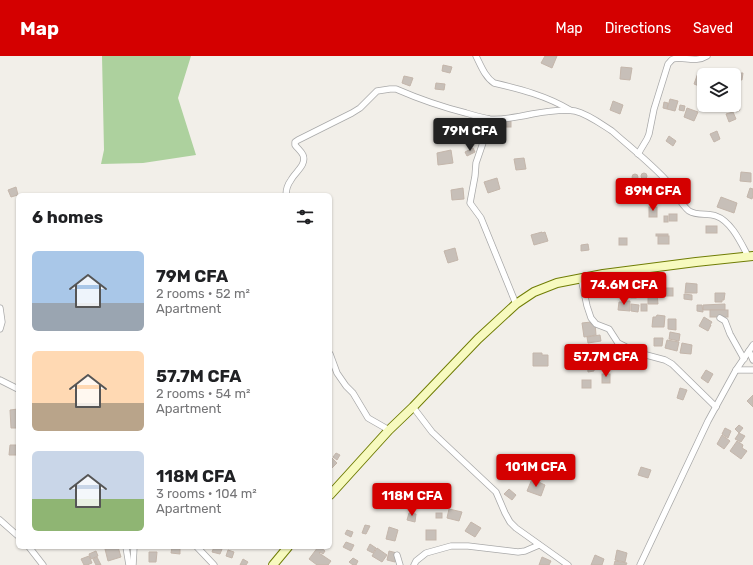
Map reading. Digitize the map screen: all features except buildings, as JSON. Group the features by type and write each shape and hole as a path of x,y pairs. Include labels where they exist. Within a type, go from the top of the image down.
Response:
{"street":[{"path":"332,493 389,430 478,339 516,304 534,292 557,283 581,278 632,270 751,256 724,221 716,216 697,214 690,211 683,204 666,180 604,125 585,115 534,94 494,83 486,76 476,56"},
{"path":"638,154 649,134 654,109 668,64 673,58 679,56 701,59 707,56"},
{"path":"286,193 288,184 303,163 302,154 295,145 295,142 360,108 377,91 390,88 445,108 488,119 500,120 535,113 570,110"},
{"path":"488,119 487,131 476,163 476,176 470,203 481,218 516,304"},
{"path":"581,278 587,306 591,318 596,324 609,329 618,343 626,348 672,364 716,407"},
{"path":"0,308 2,322 0,329"},
{"path":"720,318 725,321 730,334 744,359"},
{"path":"640,565 701,435 736,370 753,345"},
{"path":"749,351 753,360"},
{"path":"332,359 337,373 353,393 368,418 389,430"},
{"path":"736,370 753,370"},
{"path":"0,380 16,388"},
{"path":"413,407 432,432 496,492 510,522 516,528 568,565"},
{"path":"0,520 16,534"},
{"path":"414,565 416,561 426,553 451,546 468,546 518,552 525,551 539,545"},
{"path":"31,549 43,565"},
{"path":"126,549 129,565"},
{"path":"133,565 134,549"},
{"path":"198,549 214,565"},
{"path":"273,565 286,549"},
{"path":"397,555 400,565"}],"green space":[{"path":"102,56 191,56 178,98 196,155 143,163 101,164 104,150"}]}
